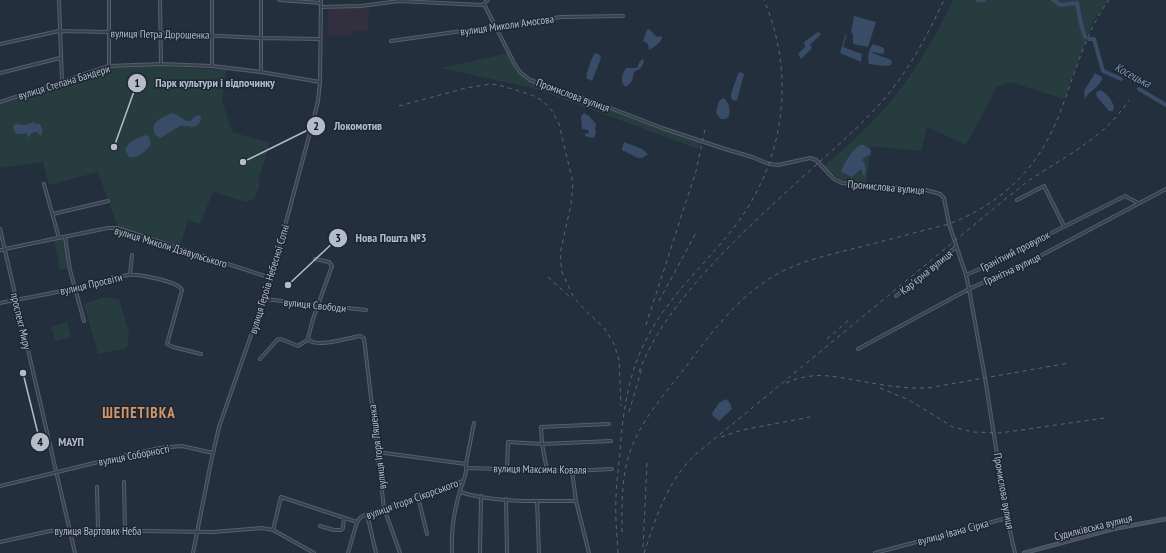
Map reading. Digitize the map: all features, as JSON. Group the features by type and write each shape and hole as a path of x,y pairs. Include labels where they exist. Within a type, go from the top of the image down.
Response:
{"main road":[{"name":"Судилківська вулиця","path":"1024,553 1113,529 1166,519"}],"street":[{"path":"59,0 62,81"},
{"path":"109,0 109,66"},
{"path":"160,0 160,64"},
{"path":"212,0 212,66"},
{"path":"261,72 262,0"},
{"path":"280,0 321,2"},
{"path":"321,7 361,6 399,1 482,5 488,0"},
{"name":"вулиця Героїв Небесної Сотні","path":"193,553 213,453 223,416 271,278 312,129 318,101 320,82 321,2"},
{"name":"Промислова вулиця","path":"484,4 520,72 526,77 537,82 596,102 668,130 752,157 769,164 778,165 810,158 816,160 834,179 842,183 926,190 940,194 944,198 946,212 969,289 985,378 1007,518 1015,553"},
{"name":"вулиця Миколи Амосова","path":"391,41 561,18 623,16"},
{"name":"вулиця Петра Дорошенка","path":"0,44 59,31 320,39"},
{"path":"0,73 60,58"},
{"name":"вулиця Степана Бандери","path":"0,102 109,66 160,64 212,66 261,72 320,82"},
{"path":"44,184 59,238"},
{"path":"1017,200 1044,186 1064,226"},
{"name":"Гранітна вулиця","path":"858,348 969,289 1040,256 1166,189"},
{"name":"Гранітний провулок","path":"966,275 1125,196 1139,204"},
{"path":"53,214 108,201"},
{"name":"вулиця Миколи Дзявульського","path":"0,250 65,236 108,228 117,228 271,278"},
{"name":"проспект Миру","path":"0,229 75,553"},
{"path":"65,236 70,270 84,321"},
{"name":"Карʼєрна вулиця","path":"896,296 956,247"},
{"path":"130,275 132,255"},
{"path":"260,359 277,340 298,346 309,340 308,333 332,266 330,263 315,259"},
{"name":"вулиця Просвіти","path":"0,303 130,275 163,280 181,287 182,290 167,344 201,354"},
{"name":"вулиця Свободи","path":"264,299 366,310"},
{"name":"вулиця Ігоря Ляшенка","path":"309,340 316,343 337,341 360,336 364,338 384,508 400,553"},
{"path":"452,553 451,536 460,492 467,468 466,464 474,423"},
{"path":"547,470 542,444 541,427 609,424"},
{"path":"506,469 508,442 542,444 611,440"},
{"name":"вулиця Соборності","path":"0,486 127,455 167,447 182,446 213,453"},
{"path":"377,452 466,464"},
{"name":"вулиця Максима Коваля","path":"467,468 572,471 612,469"},
{"path":"572,471 576,501 589,553"},
{"name":"вулиця Ігоря Сікорського","path":"273,530 282,497 358,522 361,517 367,514 463,481"},
{"path":"124,482 126,531"},
{"path":"97,487 98,530"},
{"name":"вулиця Ігоря Сікорського","path":"460,492 506,499 576,501"},
{"path":"480,553 481,496"},
{"path":"418,497 427,534"},
{"path":"506,499 507,553"},
{"path":"537,501 539,553"},
{"path":"367,514 376,553"},
{"path":"320,526 341,530 343,528 344,518"},
{"name":"вулиця Івана Сірка","path":"875,553 1007,518"},
{"path":"348,553 358,522"},
{"name":"вулиця Вартових Неба","path":"0,542 50,531 70,530 229,532 262,528 273,530"},
{"path":"273,530 314,553"}],"shaded area":[{"path":"369,7 368,31 352,31 352,35 328,36 328,9"}],"green space":[{"path":"953,0 1108,0 1093,21 1064,99 1010,82 997,87 966,145 927,127 921,151 871,146 866,182 840,180 824,166 854,140 877,117 903,86 935,36"},
{"path":"509,53 520,72 530,80 701,142 698,149 536,89 441,68"},
{"path":"160,66 226,70 222,100 232,132 270,143 258,181 260,183 255,199 246,202 213,192 200,224 188,220 180,246 118,227 98,172 49,185 43,162 0,168 0,105 110,68"},
{"path":"54,240 65,240 69,268 60,270"},
{"path":"105,297 119,299 129,333 127,348 98,354 84,304"},
{"path":"67,322 71,337 55,341 51,327"}],"water":[{"path":"854,16 876,22 868,47 853,44 853,34 851,32"},
{"path":"649,29 657,37 662,36 662,38 659,43 649,50 648,44 643,41 647,30"},
{"path":"818,32 821,34 810,45 812,48 801,59 798,54 805,47 804,42"},
{"path":"847,34 843,47 862,54 861,62 840,53"},
{"path":"873,44 884,48 884,53 872,53 889,59 892,61 891,65 885,66 869,64 868,59 870,48"},
{"path":"595,53 600,55 601,58 592,81 586,78 590,62"},
{"path":"643,59 644,62 641,68 634,72 632,81 627,86 624,86 622,77 626,68 637,68 640,61"},
{"path":"740,72 744,74 737,100 733,101 731,94"},
{"path":"1095,73 1102,77 1102,80 1085,99 1084,91"},
{"path":"1100,90 1111,99 1114,107 1113,111 1109,111 1097,97 1096,93"},
{"path":"724,98 729,107 729,116 726,119 720,119 716,112 719,101"},
{"path":"172,113 186,121 191,121 194,117 199,115 201,117 200,122 198,125 193,127 180,126 161,138 155,135 155,123 161,118"},
{"path":"584,113 596,124 596,134 593,138 585,136 585,134 590,132 582,129 581,116"},
{"path":"33,122 40,124 42,127 41,136 37,132 31,133 29,138 26,133 17,134 14,131 13,125 26,125"},
{"path":"146,135 149,137 151,144 149,147 139,156 129,157 125,150 126,147 131,142"},
{"path":"624,142 642,149 648,154 642,158 638,158 622,150"},
{"path":"860,145 864,145 871,150 870,156 867,155 862,160 866,168 864,177 861,169 852,177 841,172 849,157"},
{"path":"726,399 730,403 732,409 719,421 713,416 712,413 719,403"}],"waterway":[{"name":"Косецька","path":"978,0 984,0"},
{"name":"Косецька","path":"1053,0 1061,5 1077,3 1085,37"},
{"name":"Косецька","path":"1089,39 1094,39 1103,71 1121,79"},
{"name":"Косецька","path":"1139,89 1166,105"}],"railway":[{"path":"618,553 616,493 623,422 627,394 640,353 654,325 673,298 728,235 747,209 762,182 773,153 779,123 782,92 780,61 774,30 764,0"},
{"path":"639,372 657,335 681,300 699,279 770,207 855,130 897,83 915,56 944,0"},
{"path":"622,532 622,501 625,469 636,438 660,400 726,316 767,280 791,267 826,256 949,224 979,210 993,201 1019,179 1030,167 1048,139 1060,113 1090,33 1098,16 1109,0"},
{"path":"399,106 466,88 491,84 532,95 543,101 552,111 559,124 573,183 571,204 560,254 562,272 573,296 581,306 605,329 614,344 619,360 621,406"},
{"path":"644,553 658,513 670,488 685,465 695,455 1009,196 1031,179 1088,142 1110,123 1129,100"},
{"path":"646,325 696,171 705,129"},
{"path":"659,301 697,231"},
{"path":"548,277 570,297"},
{"path":"827,339 851,318"},
{"path":"786,383 805,377 823,376 911,388 928,388 1069,363"},
{"path":"629,412 642,368"},
{"path":"880,388 909,400 953,427 973,432 1000,433 1105,418"},
{"path":"721,437 742,430 810,417"},
{"path":"643,547 647,463"}],"place":[{"name":"Парк культури і відпочинку","path":"114,147"},
{"name":"Локомотив","path":"243,162"},
{"name":"Нова Пошта №3","path":"288,285"},
{"name":"МАУП","path":"23,373"}],"district":[{"name":"ШЕПЕТІВКА","path":"139,412"}]}
